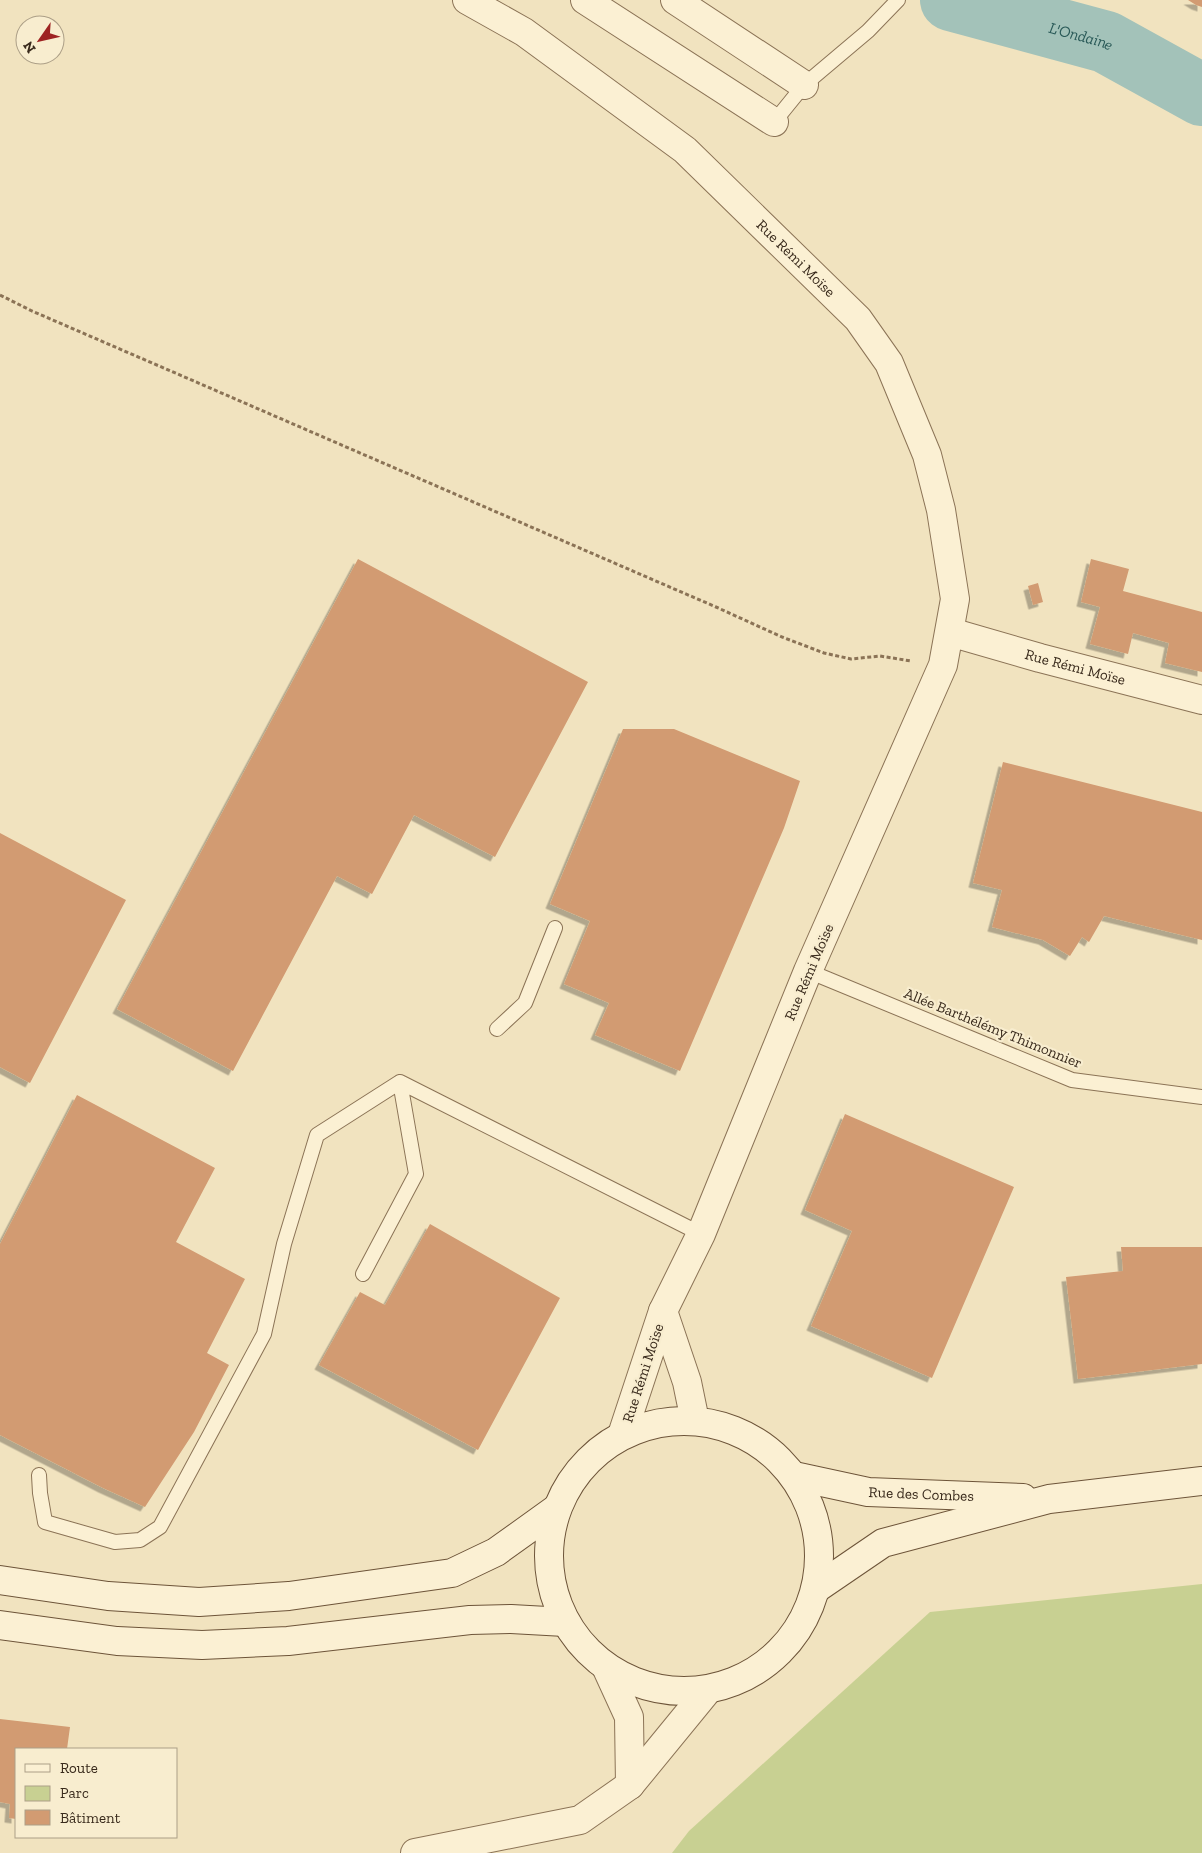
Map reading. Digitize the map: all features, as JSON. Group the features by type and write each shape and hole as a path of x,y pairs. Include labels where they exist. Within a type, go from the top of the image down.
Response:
{"street":[{"name":"Rue Rémi Moïse","path":"468,0 524,32 685,150 858,319 889,363 927,455 941,510 955,599 943,665 808,971 700,1234 663,1311 622,1435"},
{"path":"585,0 774,122"},
{"path":"674,0 804,85"},
{"name":"Rue Rémi Moïse","path":"950,632 1040,658 1202,700"},
{"name":"Rue Rémi Moïse","path":"663,1311 687,1382 695,1421"},
{"path":"695,1421 733,1429 767,1448 794,1476 812,1511 820,1549 817,1588 802,1625 778,1656 745,1678 708,1691 672,1692 638,1685 608,1669 584,1648 565,1622 551,1586 548,1547 556,1509 572,1479 594,1454 622,1435 658,1423 695,1421"},
{"name":"Rue des Combes","path":"794,1476 868,1492 1049,1499"},
{"name":"Rue des Combes","path":"817,1588 883,1543 1049,1499 1202,1481"},
{"path":"0,1580 108,1596 199,1602 289,1596 452,1573 496,1552 556,1509"},
{"path":"0,1625 117,1641 202,1645 288,1641 470,1620 511,1619 565,1622"},
{"path":"608,1669 629,1716 630,1785"},
{"path":"416,1853 580,1820 630,1785 708,1691"}],"lane":[{"path":"774,122 804,85 868,31 898,0"},
{"path":"497,1029 525,1003 555,928"},
{"name":"Allée Barthélémy Thimonnier","path":"808,971 1072,1080 1202,1097"},
{"path":"400,1082 700,1234"},
{"path":"363,1274 416,1174 400,1082"},
{"path":"39,1475 45,1522 115,1542 140,1540 160,1527 264,1334 284,1244 317,1135 400,1082"}],"path":[{"path":"0,295 41,315 716,607 782,638 824,653 851,659 880,656 943,665"}],"green space":[{"path":"1202,1584 1202,1853 672,1853 689,1831 930,1612"}],"building":[{"path":"1188,0 1202,0 1202,7 1196,5"},
{"path":"358,559 588,682 495,857 414,815 372,894 337,876 233,1071 117,1009"},
{"path":"1091,559 1129,569 1123,591 1202,612 1202,672 1165,663 1169,643 1133,633 1128,654 1090,644 1100,607 1081,602"},
{"path":"1038,583 1043,602 1033,605 1028,586"},
{"path":"623,729 674,729 800,781 784,828 680,1071 595,1035 609,1003 564,984 590,921 550,904"},
{"path":"1003,762 1202,812 1202,940 1104,916 1089,942 1082,937 1070,956 1043,940 992,927 1002,890 973,883"},
{"path":"0,833 126,900 30,1083 0,1067"},
{"path":"77,1095 215,1168 176,1242 245,1279 207,1353 229,1365 194,1432 145,1507 103,1488 0,1435 0,1244"},
{"path":"845,1114 1014,1187 932,1378 811,1326 852,1231 805,1210"},
{"path":"430,1224 560,1298 478,1450 319,1365 360,1292 385,1305"},
{"path":"1121,1247 1202,1247 1202,1364 1078,1379 1066,1277 1123,1271"},
{"path":"0,1719 70,1727 67,1748 15,1748 15,1819 9,1818 10,1804 0,1802"}],"waterway":[{"name":"L'Ondaine","path":"951,0 1106,42 1202,95"}]}
